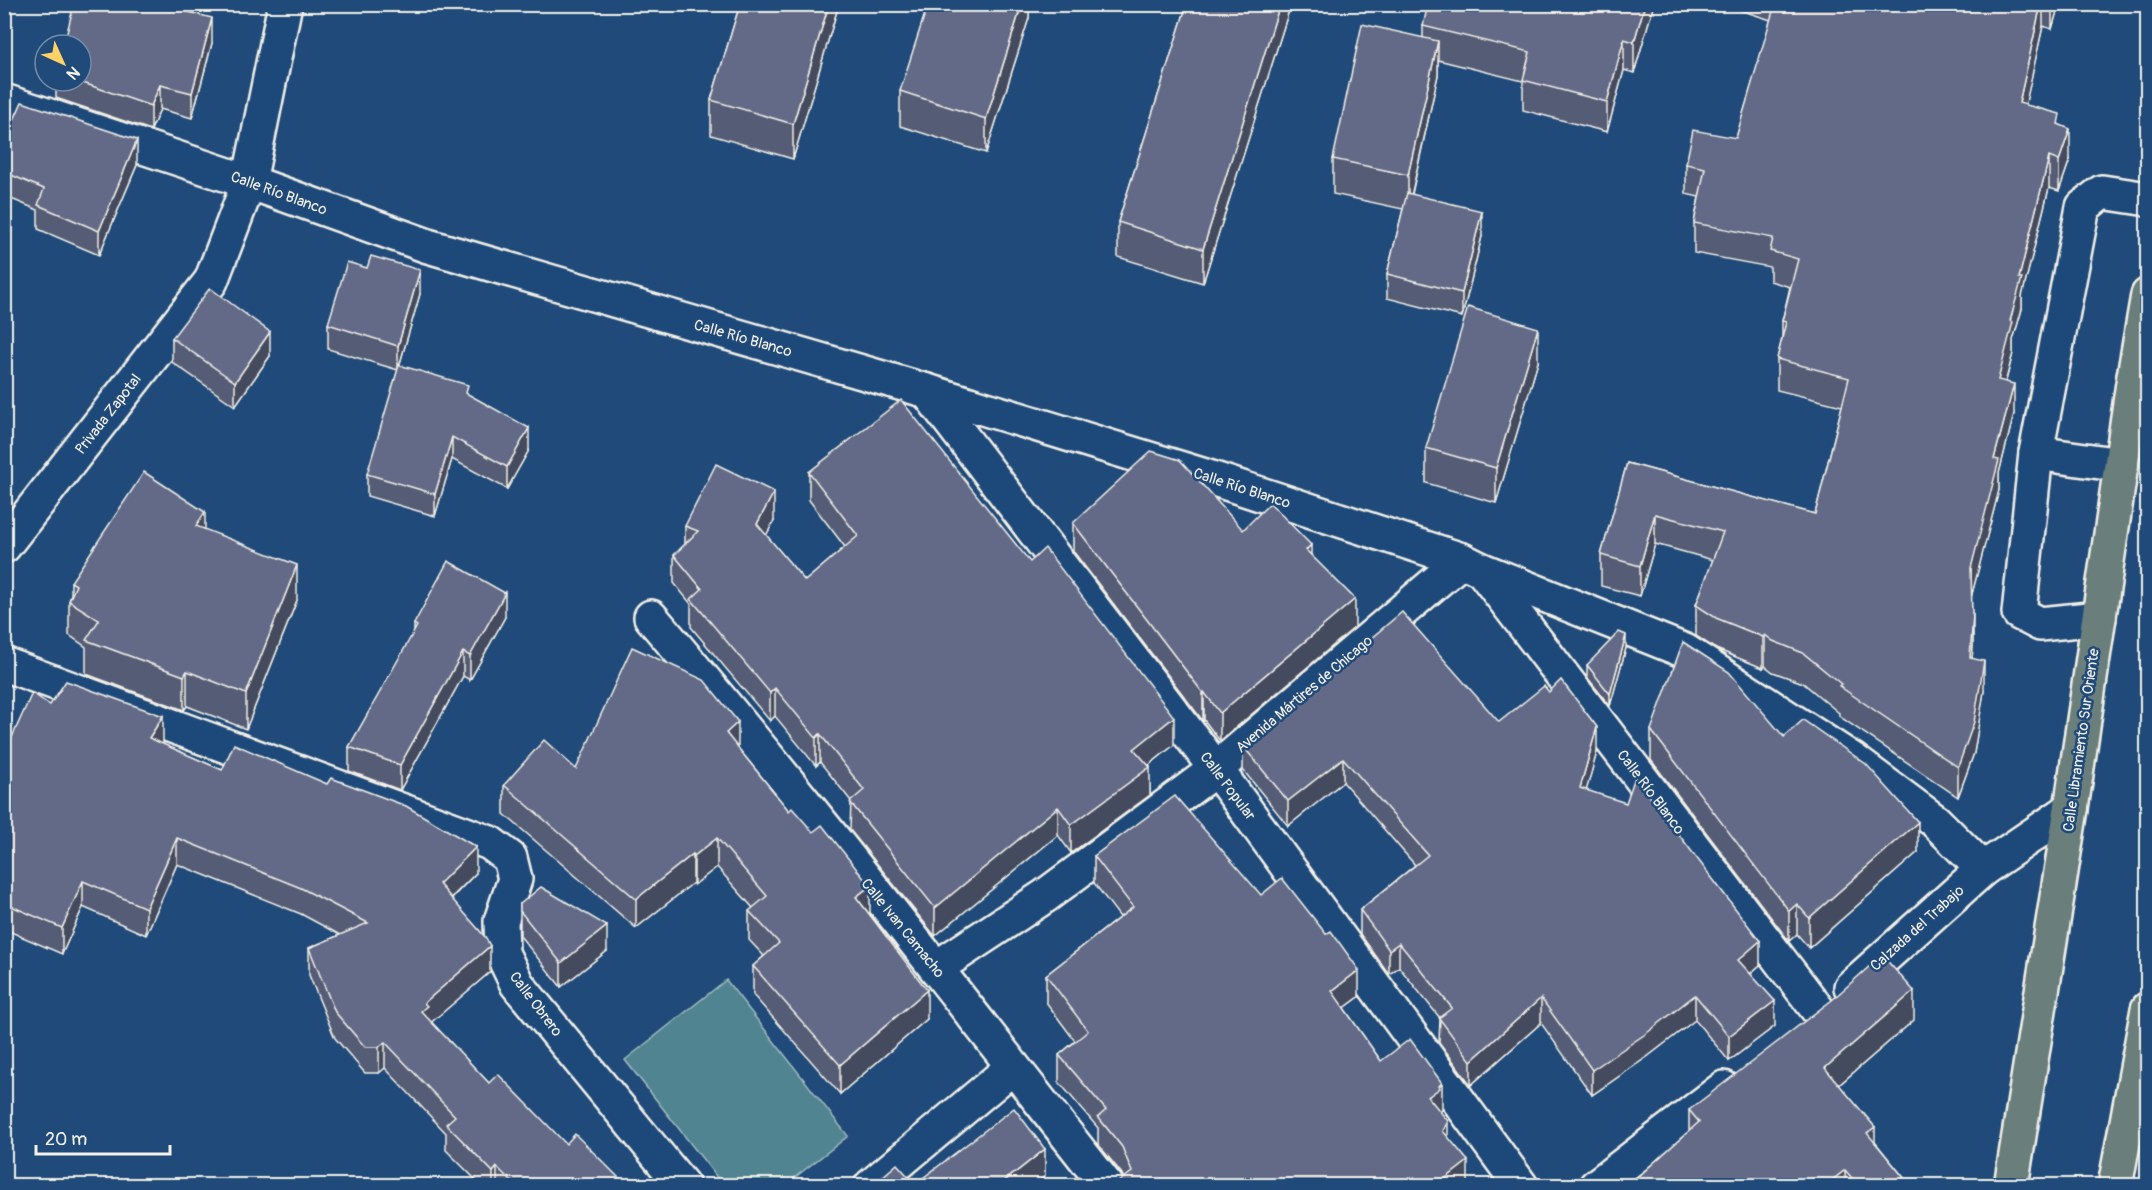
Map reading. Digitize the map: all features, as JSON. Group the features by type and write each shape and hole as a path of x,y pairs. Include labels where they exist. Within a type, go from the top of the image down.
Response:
{"main road":[{"name":"Calle Libramiento Sur Oriente","path":"2011,1185 2071,809 2148,295"},
{"path":"2115,1185 2148,1009"}],"street":[{"name":"Privada Zapotal","path":"4,546 211,281 249,182 285,4"},
{"name":"Calle Río Blanco","path":"4,100 249,182 428,246 927,391 1205,476 1472,565 1685,651 1853,760 1935,821 1983,869"},
{"path":"2099,618 2040,624 2019,613 2036,453 2083,207 2102,192 2148,199"},
{"name":"Calle Popular","path":"927,391 1216,769 1521,1185"},
{"path":"2036,453 2121,465"},
{"name":"Calle Río Blanco","path":"1472,565 1811,1021"},
{"name":"Avenida Mártires de Chicago","path":"936,968 1045,896 1216,769 1472,565"},
{"name":"Calle Ivan Camacho","path":"651,617 936,968 1107,1185"},
{"name":"Calle Obrero","path":"4,664 490,843 510,858 515,879 501,921 502,953 517,984 683,1185"},
{"name":"Calzada del Trabajo","path":"1811,1021 1983,869 2071,809"},
{"path":"871,1185 1013,1067"},
{"path":"1596,1185 1746,1071"}],"green space":[{"path":"726,980 848,1136 785,1185 723,1185 625,1060"}],"building":[{"path":"74,4 157,4 212,18 192,93 160,85 151,106 93,86 93,33 67,33"},
{"path":"740,4 829,4 793,124 711,100"},
{"path":"928,4 1022,4 986,119 900,91"},
{"path":"1187,4 1280,4 1203,249 1118,222"},
{"path":"1428,4 1645,4 1634,42 1624,39 1607,102 1523,80 1530,52 1423,26"},
{"path":"1775,4 2041,4 2019,103 2060,114 2058,124 2070,129 2059,161 2049,157 2019,278 2022,278 2010,321 2013,322 1998,380 2014,384 1994,459 1999,460 1971,568 1973,614 1970,658 1984,661 1974,722 1958,767 1839,686 1841,684 1803,653 1773,641 1765,635 1763,637 1716,618 1696,605 1723,532 1655,514 1640,566 1601,555 1627,463 1815,514 1849,378 1777,359 1786,322 1782,321 1798,259 1770,251 1773,238 1694,223 1705,168 1686,164 1693,130 1736,138"},
{"path":"1362,24 1438,41 1408,175 1333,159"},
{"path":"22,102 137,140 99,231 38,205 44,189 4,172 4,142"},
{"path":"1407,193 1482,211 1462,293 1387,274"},
{"path":"371,256 420,270 398,346 328,324 347,262 367,268"},
{"path":"210,288 270,332 235,382 172,338"},
{"path":"1468,307 1538,328 1496,468 1426,448"},
{"path":"399,365 468,385 466,393 529,428 507,467 452,437 435,494 367,474"},
{"path":"901,400 1030,562 1045,548 1174,717 1134,749 1150,767 1071,825 1058,807 935,908 850,802 864,790 820,734 816,738 775,688 770,693 691,599 702,589 674,555 698,531 685,526 716,464 774,492 757,524 805,581 858,536 809,472"},
{"path":"1151,451 1180,460 1243,530 1270,503 1311,545 1306,550 1355,599 1220,713 1073,523"},
{"path":"144,472 205,512 196,526 297,565 246,694 187,671 184,676 86,640 99,620 69,601 76,585 71,582"},
{"path":"448,561 505,593 470,656 463,652 400,765 349,747 417,626 414,624"},
{"path":"1402,612 1499,722 1544,686 1549,692 1561,680 1597,727 1580,788 1626,803 1635,777 1760,941 1738,960 1775,1001 1729,1036 1695,995 1647,1033 1592,1070 1541,998 1471,1061 1439,1018 1452,1008 1399,943 1389,950 1360,910 1428,855 1343,758 1288,801 1243,746"},
{"path":"1619,632 1626,635 1610,694 1587,665"},
{"path":"1683,642 1729,672 1784,737 1803,720 1866,764 1918,822 1809,918 1797,904 1789,911 1651,730"},
{"path":"632,647 704,680 738,722 726,733 789,811 792,808 813,832 822,825 870,886 856,897 927,990 840,1065 753,966 779,943 749,911 767,896 717,838 636,899 504,785 544,740 576,769"},
{"path":"66,681 163,716 149,738 222,770 234,744 327,784 331,778 406,806 476,847 439,884 486,938 490,946 424,1003 427,1006 421,1011 489,1083 498,1074 566,1144 575,1134 626,1185 515,1185 497,1167 493,1172 446,1124 455,1116 385,1042 379,1047 365,1047 335,1012 309,948 368,923 301,888 177,838 146,908 83,881 62,928 4,903 4,755 32,693 50,705"},
{"path":"1175,796 1261,895 1282,878 1326,934 1331,931 1359,970 1332,991 1381,1061 1410,1039 1442,1083 1440,1088 1428,1097 1448,1121 1443,1131 1468,1161 1437,1185 1114,1185 1132,1172 1122,1147 1098,1117 1106,1110 1059,1055 1088,1031 1046,975 1133,907 1094,856"},
{"path":"541,887 607,926 561,963 520,911 520,904"},
{"path":"1882,955 1914,991 1825,1068 1875,1127 1867,1133 1910,1185 1858,1185 1845,1170 1826,1185 1629,1185 1699,1122 1689,1110 1832,1000"},
{"path":"1014,1108 1045,1149 1002,1183 1003,1185 873,1185 897,1164 915,1184"}]}
